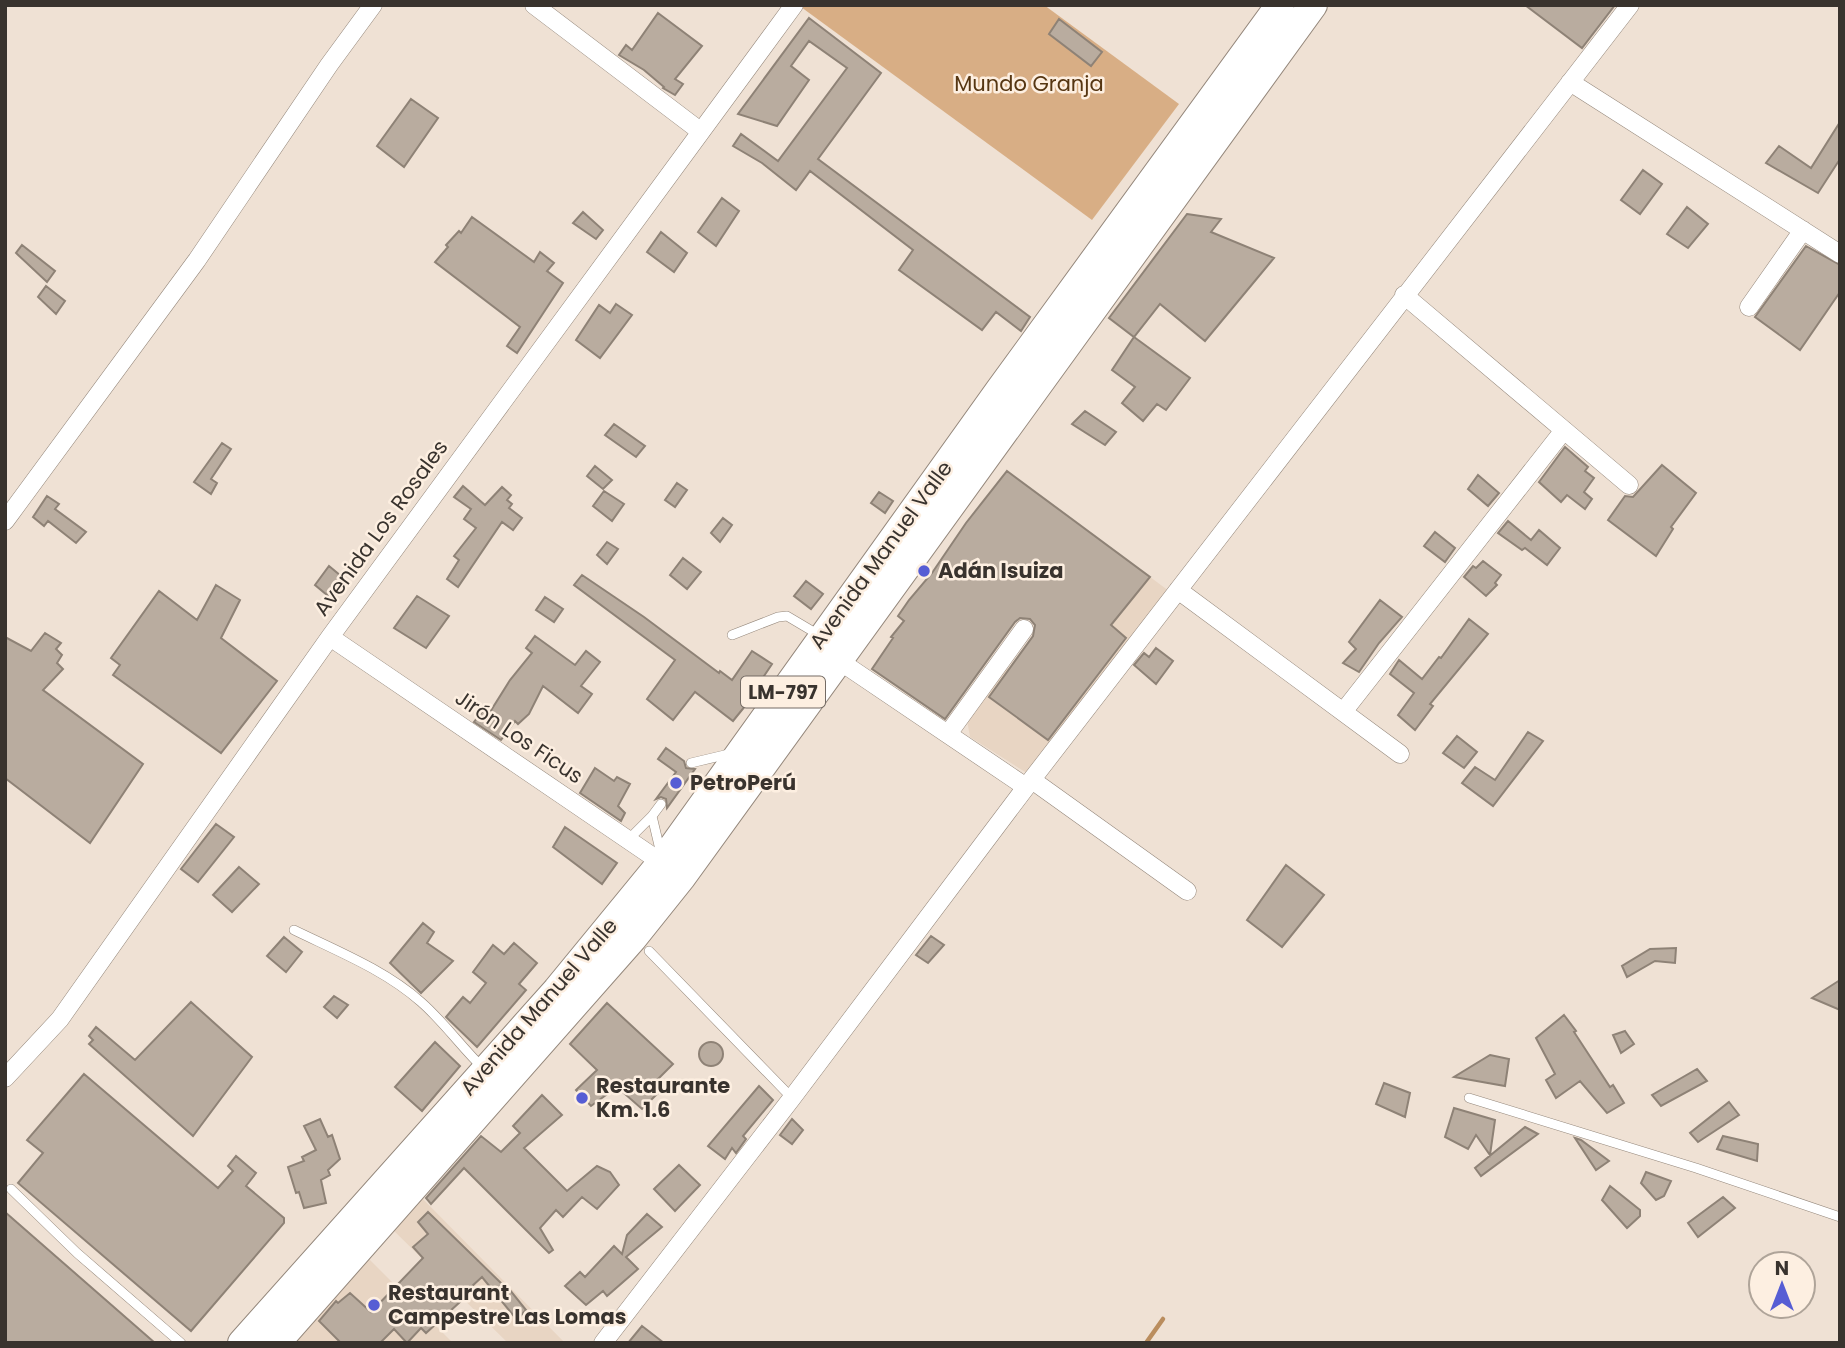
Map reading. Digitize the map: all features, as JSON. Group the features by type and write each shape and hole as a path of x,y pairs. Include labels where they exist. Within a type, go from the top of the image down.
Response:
{"main road":[{"name":"Avenida Manuel Valle","path":"276,1343 633,938 741,751 1280,5"},
{"name":"Avenida Manuel Valle","path":"242,1343 557,990 672,870 838,660 1313,5"}],"street":[{"path":"5,520 197,260 329,65 373,5"},
{"path":"534,5 701,131"},
{"name":"Avenida Los Rosales","path":"5,1078 60,1019 330,637 794,5"},
{"path":"603,1343 1029,783 1630,5"},
{"path":"1570,82 1840,254"},
{"path":"1749,307 1803,230"},
{"path":"1405,295 1629,485"},
{"path":"1343,712 1564,430"},
{"path":"1178,590 1400,754"},
{"path":"948,734 1024,629"},
{"name":"Jirón Los Ficus","path":"330,637 672,870"},
{"path":"838,660 948,734 1029,783 1187,891"}],"lane":[{"path":"732,635 787,616 822,637"},
{"path":"691,763 741,751"},
{"path":"629,839 661,804"},
{"path":"652,816 672,870"},
{"path":"294,930 405,988 422,1002 485,1070"},
{"path":"649,951 792,1098"},
{"path":"1469,1098 1696,1168 1840,1217"},
{"path":"11,1189 77,1253 181,1343"}],"shaded area":[{"path":"1007,471 1169,591 1030,775 970,737 967,720 1007,667 1043,694 1074,653 1027,618 1052,584 966,523"},
{"path":"418,1194 565,1343 508,1343 390,1227"},
{"path":"365,1255 453,1343 289,1343"}],"green space":[{"name":"Mundo Granja","path":"1044,5 1179,104 1092,220 801,7"}],"building":[{"path":"1525,5 1615,5 1582,48"},
{"path":"658,13 702,46 675,79 683,84 675,95 644,70 619,55 626,45 632,50"},
{"path":"809,18 881,73 818,159 1030,317 1021,331 996,312 982,330 899,270 913,250 810,171 796,190 762,163 733,146 741,134 778,161 847,68 809,41 791,66 809,80 777,126 738,114"},
{"path":"1059,19 1102,52 1091,66 1049,34"},
{"path":"411,99 438,118 404,167 377,146"},
{"path":"1840,122 1840,159 1818,193 1766,163 1779,146 1811,168"},
{"path":"1643,170 1662,184 1640,214 1621,200"},
{"path":"722,198 739,211 716,246 698,232"},
{"path":"1687,207 1708,224 1688,248 1667,234"},
{"path":"583,212 603,230 596,239 573,223"},
{"path":"1187,214 1221,219 1211,232 1274,258 1205,341 1160,304 1134,337 1109,318"},
{"path":"472,217 534,262 540,252 554,263 547,271 563,283 517,353 507,346 520,327 435,262 448,247 446,245 459,231 461,233"},
{"path":"661,232 687,253 674,272 647,252"},
{"path":"22,245 55,271 47,282 16,253"},
{"path":"1806,246 1840,265 1840,292 1800,350 1755,317"},
{"path":"46,286 65,301 56,314 38,297"},
{"path":"616,304 632,315 600,358 576,340 599,305 610,313"},
{"path":"1134,337 1190,378 1166,410 1157,404 1143,421 1122,403 1135,387 1112,370"},
{"path":"1085,411 1116,432 1105,445 1072,424"},
{"path":"614,424 645,446 636,457 605,435"},
{"path":"222,443 231,449 211,479 217,483 211,494 194,482"},
{"path":"1565,447 1588,467 1585,471 1594,478 1584,492 1592,499 1585,509 1567,495 1561,502 1539,482"},
{"path":"1662,465 1696,493 1671,527 1673,529 1656,556 1608,520 1625,496 1633,497"},
{"path":"595,466 612,480 603,489 587,476"},
{"path":"1007,471 1150,577 1111,625 1126,638 1048,740 989,697 1033,636 1035,625 1030,619 1020,618 1015,622 945,719 872,669 904,621 898,616"},
{"path":"1478,475 1499,493 1488,506 1468,489"},
{"path":"677,483 687,490 675,507 665,500"},
{"path":"463,486 485,505 502,487 511,495 507,500 512,504 509,508 522,518 513,530 502,522 458,587 447,579 459,560 454,556 476,528 464,519 471,509 454,497"},
{"path":"604,491 624,504 612,521 593,506"},
{"path":"879,492 893,501 885,513 871,503"},
{"path":"47,496 59,504 55,509 86,532 76,543 48,521 44,526 33,517"},
{"path":"723,518 732,525 720,542 711,533"},
{"path":"1508,521 1531,540 1539,530 1560,548 1547,565 1525,548 1522,550 1498,533"},
{"path":"1435,532 1455,548 1445,562 1424,546"},
{"path":"607,542 618,549 607,564 597,555"},
{"path":"683,558 701,572 687,589 670,575"},
{"path":"1483,561 1501,575 1495,583 1497,585 1486,596 1464,577 1473,566 1476,568"},
{"path":"329,566 347,581 333,600 315,585"},
{"path":"582,575 732,680 752,651 772,664 752,694 754,695 733,721 695,692 673,720 647,699 675,660 574,585"},
{"path":"806,581 823,594 811,609 794,596"},
{"path":"216,585 240,600 221,638 277,681 221,753 113,675 120,665 111,658 159,591 197,620"},
{"path":"417,596 449,616 426,648 394,628"},
{"path":"545,597 563,609 554,622 536,610"},
{"path":"1380,600 1402,617 1379,643 1359,672 1343,663 1356,649 1349,642"},
{"path":"1469,619 1488,634 1430,704 1433,706 1415,730 1398,715 1414,693 1390,674 1399,660 1422,679"},
{"path":"45,633 61,643 56,649 62,655 57,663 63,669 43,690 143,764 90,843 5,778 5,637 31,651"},
{"path":"535,636 575,665 586,651 600,662 581,686 592,694 578,713 543,686 529,714 518,724 515,721 501,740 474,722 485,708 490,712 510,680 532,653 526,648"},
{"path":"1156,648 1173,661 1156,684 1134,665 1144,653 1149,657"},
{"path":"1528,732 1543,741 1493,806 1462,783 1475,767 1495,780"},
{"path":"1457,736 1477,752 1464,768 1443,753"},
{"name":"PetroPerú","path":"666,748 684,761 686,768 695,769 667,808 666,799 656,799 676,772 658,759"},
{"path":"595,768 614,781 617,777 630,784 618,806 625,813 621,821 580,793"},
{"path":"216,824 234,837 198,882 181,869"},
{"path":"565,827 617,863 602,884 553,847"},
{"path":"1286,865 1324,895 1282,947 1247,920"},
{"path":"239,867 259,884 232,912 213,895"},
{"path":"423,923 434,932 427,943 453,961 421,993 390,963"},
{"path":"931,936 944,945 928,963 916,955"},
{"path":"284,937 302,952 286,972 267,956"},
{"path":"514,943 537,963 519,984 526,990 477,1047 446,1017 463,997 470,1003 486,983 473,972 493,945 504,954"},
{"path":"1676,948 1675,963 1655,961 1627,977 1622,966 1650,949"},
{"path":"1840,980 1840,1010 1812,998"},
{"path":"334,996 348,1005 337,1018 324,1007"},
{"path":"191,1002 252,1057 193,1136 89,1044 93,1040 89,1036 96,1027 135,1060"},
{"path":"607,1003 673,1064 650,1087 658,1093 642,1109 617,1087 591,1106 576,1090 597,1070 570,1044"},
{"path":"1564,1015 1610,1087 1613,1085 1624,1103 1607,1113 1580,1081 1556,1098 1546,1080 1555,1074 1536,1038"},
{"path":"1625,1031 1634,1044 1621,1053 1613,1035"},
{"path":"435,1042 460,1066 422,1111 395,1087"},
{"path":"706,1042 716,1042 723,1049 723,1059 716,1066 706,1066 699,1059 699,1049"},
{"path":"1490,1055 1509,1059 1505,1086 1454,1077"},
{"path":"1697,1069 1707,1081 1661,1106 1652,1095"},
{"path":"84,1074 218,1188 233,1171 228,1166 236,1156 256,1173 246,1186 284,1218 284,1223 191,1331 18,1183 43,1153 27,1140"},
{"path":"1384,1083 1410,1093 1405,1117 1376,1104"},
{"path":"759,1086 773,1100 743,1136 746,1139 736,1153 732,1148 725,1159 708,1146"},
{"path":"542,1095 562,1115 524,1148 567,1191 597,1166 610,1172 619,1185 597,1209 582,1197 563,1217 556,1210 540,1228 553,1250 549,1253 464,1168 431,1204 426,1198 481,1136 501,1152 520,1133 513,1126"},
{"path":"1729,1102 1739,1115 1698,1142 1690,1133"},
{"path":"1454,1108 1495,1120 1490,1155 1476,1135 1468,1149 1445,1137"},
{"path":"320,1119 328,1137 332,1135 340,1159 328,1170 330,1175 321,1180 326,1203 304,1208 288,1167 304,1161 302,1157 316,1150 304,1126"},
{"path":"792,1119 803,1130 792,1144 780,1135"},
{"path":"1525,1127 1538,1134 1481,1176 1475,1168"},
{"path":"1723,1136 1758,1144 1757,1161 1717,1149"},
{"path":"1575,1138 1581,1140 1609,1161 1596,1170"},
{"path":"679,1165 700,1185 675,1211 654,1189"},
{"path":"1646,1172 1671,1181 1664,1196 1656,1200 1641,1183"},
{"path":"1610,1186 1640,1210 1640,1216 1627,1228 1602,1200"},
{"path":"1723,1197 1735,1208 1698,1237 1688,1223"},
{"path":"5,1212 155,1343 5,1343"},
{"path":"428,1212 505,1284 526,1310 517,1320 482,1277 459,1298 461,1301 426,1333 421,1328 407,1343 394,1329 380,1343 341,1343 319,1321 336,1301 338,1303 350,1293 371,1312 423,1258 413,1247 428,1234 418,1222"},
{"path":"647,1214 662,1227 626,1257 638,1269 607,1296 603,1291 586,1305 565,1286 580,1272 585,1277 614,1246 622,1254 627,1235"},
{"path":"642,1326 664,1343 628,1343"}],"waterway":[{"path":"1146,1343 1163,1319"}],"place":[{"name":"Adán Isuiza","path":"924,571"},
{"name":"PetroPerú","path":"676,783"},
{"name":"Restaurante Km. 1.6","path":"582,1098"},
{"name":"Restaurant Campestre Las Lomas","path":"374,1305"}]}
